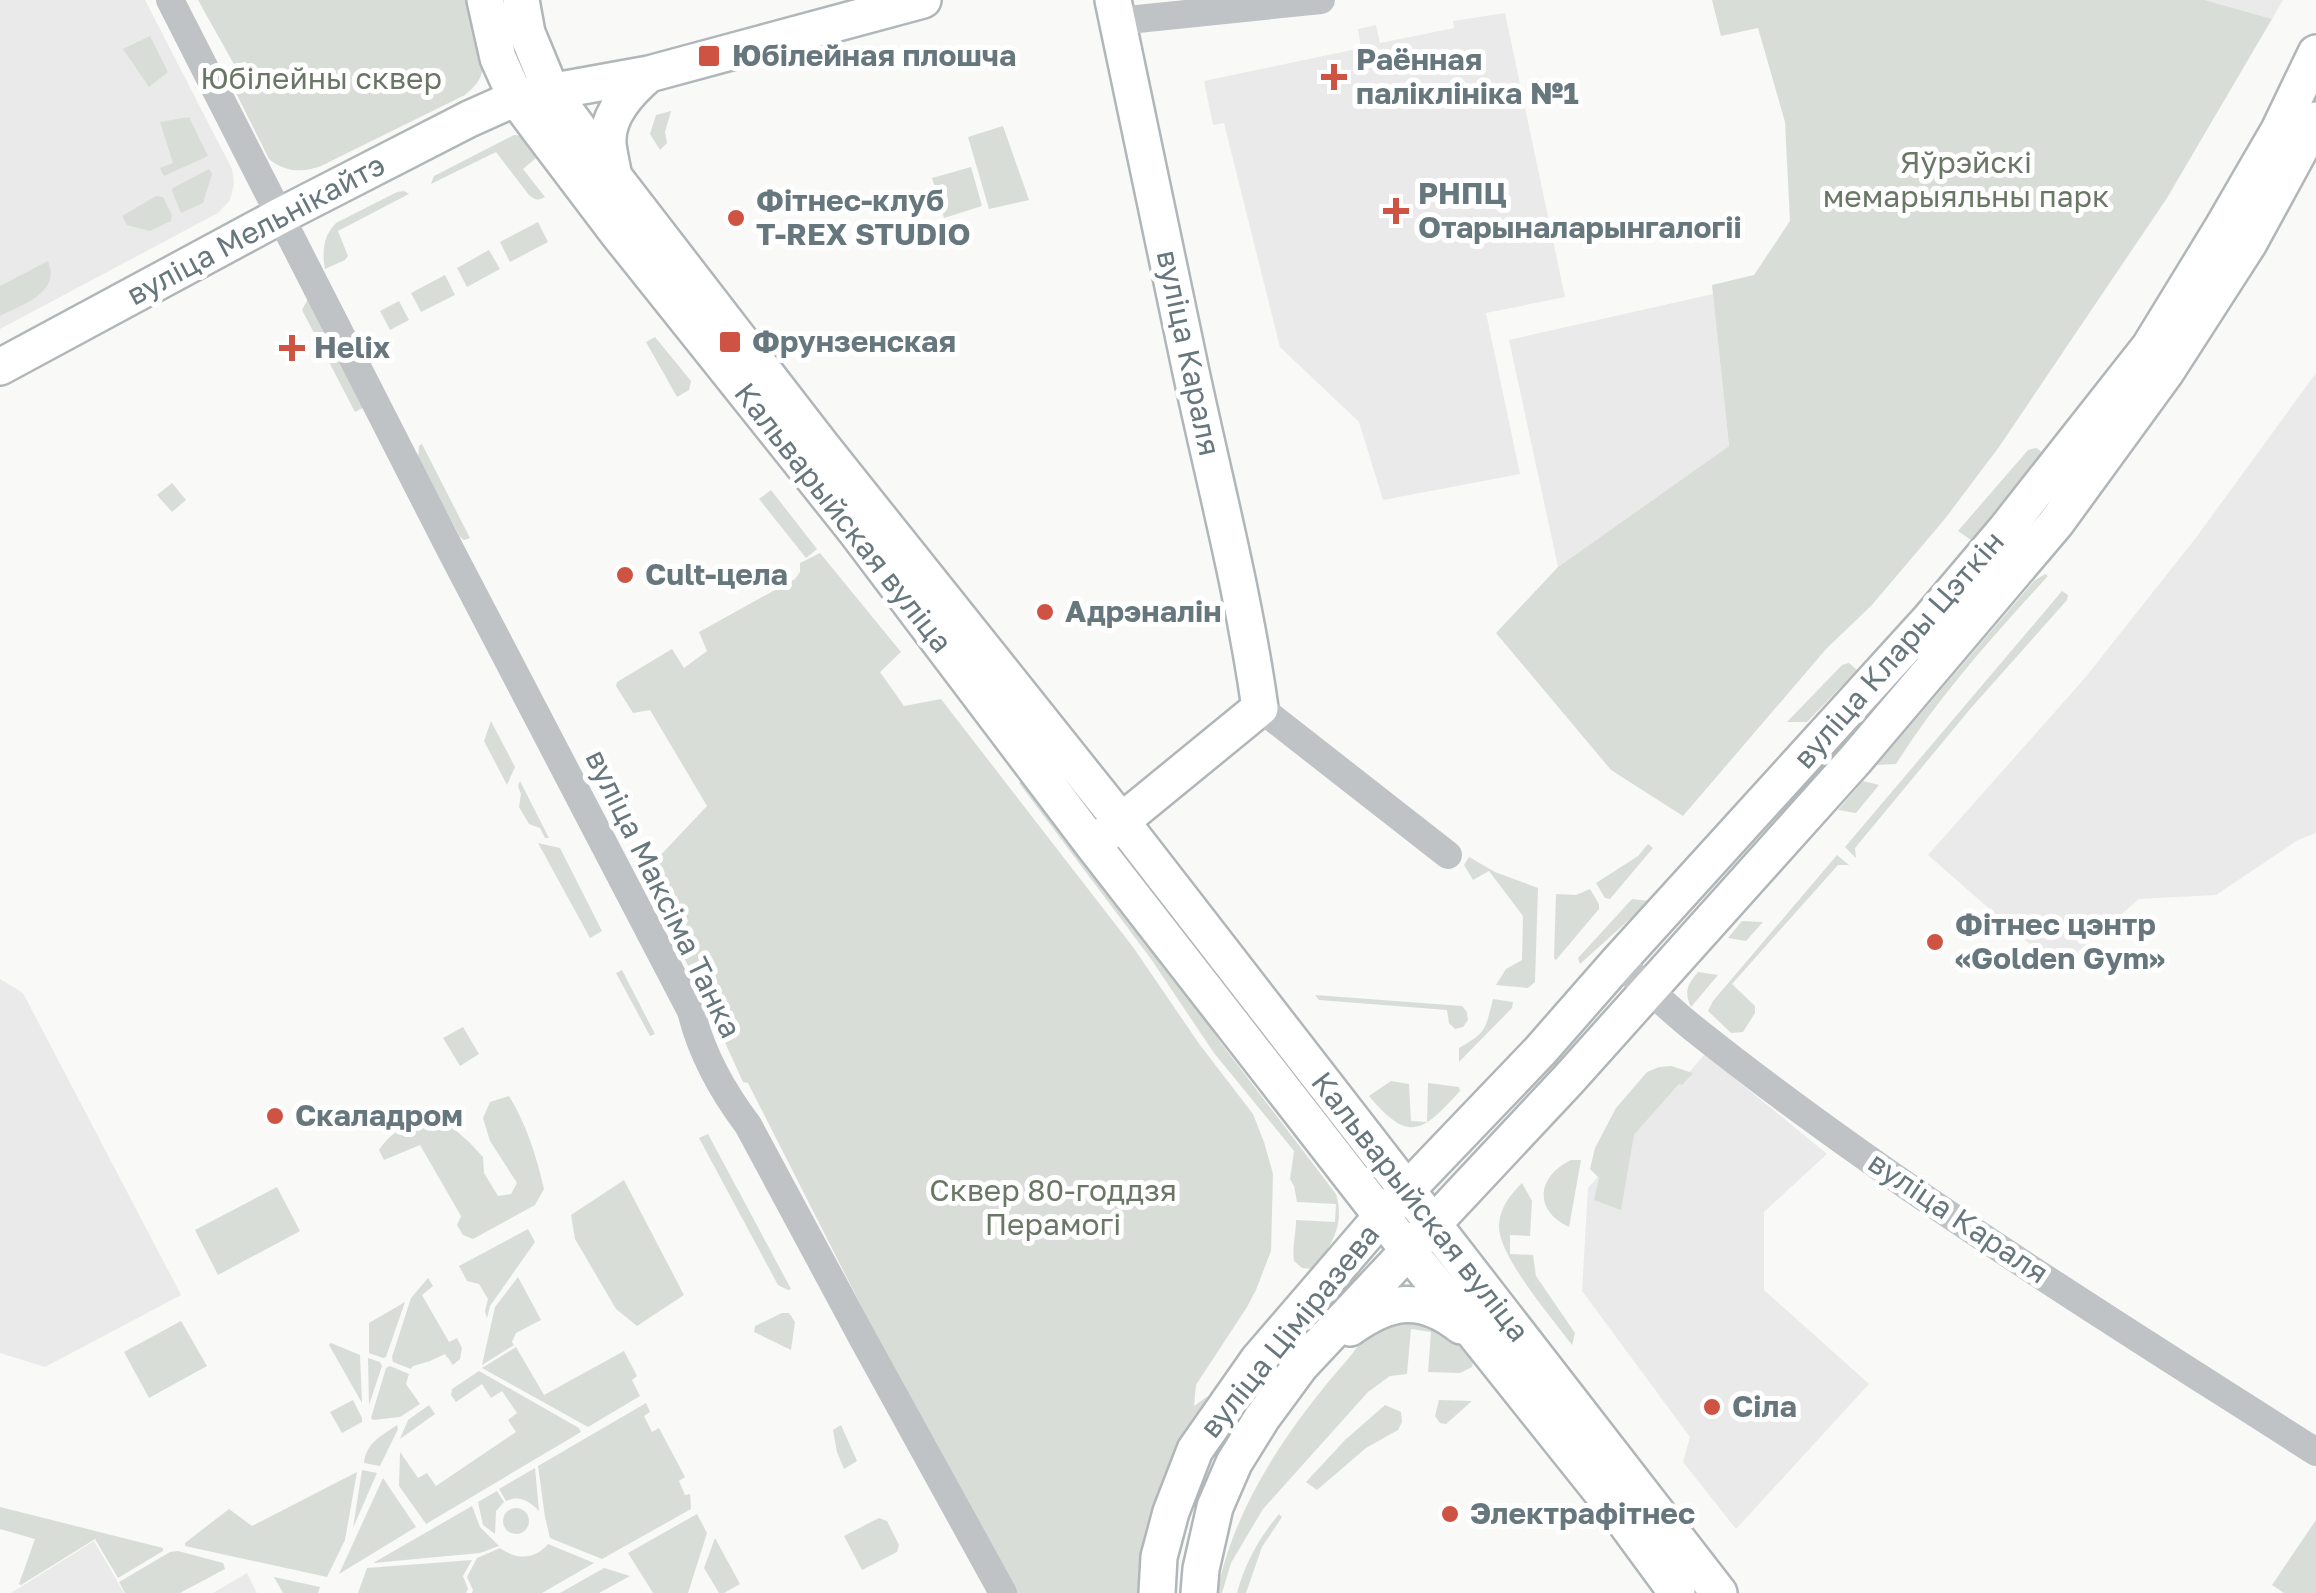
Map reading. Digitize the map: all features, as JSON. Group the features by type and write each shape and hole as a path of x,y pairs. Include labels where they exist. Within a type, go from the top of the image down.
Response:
{"main road":[{"name":"Кальварыйская вуліца","path":"485,0 498,58 516,98 616,231 854,530 1315,1130 1394,1204 1434,1224 1719,1593"},
{"name":"Кальварыйская вуліца","path":"521,0 527,32 552,91 614,178 1364,1133 1394,1204 1408,1250 1677,1593"},
{"name":"вуліца Мельнікайтэ","path":"0,367 280,216 516,98 649,74 923,0"},
{"name":"вуліца Караля","path":"1115,11 1237,575 1260,708"},
{"name":"вуліца Клары Цэткін","path":"1394,1204 1540,1050 1929,620 2006,529 2150,346 2279,130 2316,53"},
{"path":"469,119 493,90 498,58"},
{"path":"614,178 608,142 610,123 625,99 649,74"},
{"name":"вуліца Клары Цэткін","path":"1434,1224 1509,1146 1856,760 2056,524 2175,359 2249,243 2316,120"},
{"path":"1094,845 1260,708"},
{"path":"1280,1334 1336,1252 1348,1223 1343,1187 1315,1130"},
{"path":"1364,1133 1388,1145 1408,1149 1432,1149 1458,1136"},
{"name":"вуліца Ціміразева","path":"1157,1593 1162,1542 1194,1450 1280,1334 1394,1204"},
{"name":"вуліца Ціміразева","path":"1199,1593 1215,1506 1234,1463 1262,1418 1302,1365 1434,1224"},
{"path":"1302,1365 1360,1321 1388,1305 1404,1302 1422,1305 1450,1318 1485,1346"}],"street":[{"name":"вуліца Максіма Танка","path":"170,0 451,552 691,1011 696,1030 731,1102 748,1125 1003,1593"},
{"path":"1115,11 1320,0"},
{"path":"1260,708 1448,856"},
{"name":"вуліца Караля","path":"1618,962 1688,1024 1850,1144 1968,1226 2316,1452"}],"shaded area":[{"path":"0,0 145,0 232,169 234,184 230,200 218,213 0,329"},
{"path":"2205,0 2283,0 2272,19"},
{"name":"РНПЦ Отарыналарынгалогіі","path":"1505,13 1565,297 1486,313 1520,474 1383,500 1359,422 1280,347 1224,123 1213,125 1204,81 1361,48 1358,29 1376,25 1380,43 1454,28 1453,21"},
{"path":"1713,294 1729,446 1558,567 1509,340"},
{"path":"2316,373 2316,833 2298,840 2216,895 2139,899 2058,969 1928,855 2084,679 2195,539"},
{"path":"0,979 23,993 181,1295 45,1367 0,1353"},
{"path":"1705,1054 1827,1154 1764,1212 1764,1290 1869,1384 1736,1529 1683,1462 1690,1437 1582,1291 1588,1188"},
{"path":"94,1541 124,1593 11,1593"},
{"path":"247,1573 257,1593 213,1593"}],"green space":[{"name":"Юбілейны сквер","path":"198,0 472,0 482,43 481,75 465,95 321,166 287,169 269,159 230,81 241,77"},
{"name":"Яўрэйскі мемарыяльны парк","path":"1712,0 2205,0 2272,19 2167,198 1999,447 1871,606 1827,648 1683,816 1611,770 1496,633 1558,567 1729,446 1712,285 1754,275 1790,221 1785,122 1758,28 1721,36"},
{"path":"150,36 168,72 149,87 123,49"},
{"path":"671,111 665,132 667,143 660,150 650,134 656,115"},
{"path":"189,117 208,156 164,176 160,168 173,163 160,122"},
{"path":"1003,126 1029,200 989,209 968,137"},
{"path":"514,135 527,136 543,152 523,169 545,197 529,195 496,152 431,184 434,176"},
{"path":"971,167 982,206 944,218 932,178"},
{"path":"209,169 212,174 203,203 181,213 173,188"},
{"path":"404,191 409,194 338,231 348,256 325,269 324,245 336,223"},
{"path":"156,196 163,197 171,221 150,231 127,225 122,216"},
{"path":"538,222 548,242 510,262 500,242"},
{"path":"489,250 500,269 467,287 457,268"},
{"path":"48,261 51,272 45,289 0,316 0,286"},
{"path":"445,275 455,295 421,312 411,293"},
{"path":"308,299 368,405 355,412 302,310"},
{"path":"399,301 409,320 390,330 380,311"},
{"path":"655,337 691,381 689,390 677,397 646,342"},
{"path":"422,444 470,538 460,537 418,458"},
{"path":"2036,448 2045,454 1974,542 1958,531 2028,450"},
{"path":"172,483 186,500 172,512 157,495"},
{"path":"771,490 817,549 806,558 759,499"},
{"name":"Сквер 80-годдзя Перамогі","path":"820,553 901,652 880,672 904,706 941,699 1133,947 1253,1114 1264,1142 1273,1174 1271,1251 1247,1307 1196,1385 1194,1406 1208,1396 1171,1466 1141,1593 1014,1593 879,1341 748,1083 743,1082 645,881 655,861 707,806 650,710 633,713 617,682 672,649 684,668 707,651 699,632 795,579 800,563"},
{"path":"2048,576 1949,690 1896,764 1877,765 2034,581"},
{"path":"2062,591 2068,595 2067,600 1855,848 1856,858 1845,847"},
{"path":"1849,663 1857,670 1807,722 1787,722 1842,665"},
{"path":"491,721 515,767 507,785 484,741"},
{"path":"1023,780 1133,916 1221,1043 1336,1194 1338,1225 1313,1269 1302,1268 1294,1261 1296,1220 1335,1222 1336,1204 1297,1202 1290,1179 1294,1151 1214,1053 1151,959 1019,783"},
{"path":"520,781 549,838 540,828 529,824 519,807"},
{"path":"1863,781 1879,785 1856,813 1838,810"},
{"path":"538,843 560,848 602,931 590,938"},
{"path":"1648,844 1653,848 1610,899 1605,898 1596,883 1638,856"},
{"path":"1837,855 1849,865 1838,865 1732,984 1755,1006 1755,1013 1743,1032 1731,1033 1708,1011 1713,1001"},
{"path":"1469,857 1495,872 1538,888 1535,982 1528,988 1496,985 1506,969 1522,960 1523,916 1489,871 1473,880 1464,865"},
{"path":"1590,889 1599,909 1556,960 1556,894 1576,895"},
{"path":"1632,899 1650,901 1580,964 1578,958"},
{"path":"1742,921 1763,922 1746,941 1728,938"},
{"path":"622,970 655,1034 650,1036 616,973"},
{"path":"1698,972 1718,975 1691,1007 1688,989"},
{"path":"1315,995 1462,1006 1468,1020 1455,1029 1449,1023 1447,1010 1319,1000"},
{"path":"1493,999 1513,1002 1512,1008 1459,1062 1459,1048 1484,1029"},
{"path":"463,1027 479,1054 460,1066 443,1038"},
{"path":"1671,1066 1693,1073 1634,1135 1621,1210 1594,1200 1599,1178 1590,1169 1595,1148 1616,1108 1647,1072"},
{"path":"1391,1081 1409,1084 1411,1121 1427,1122 1428,1083 1459,1087 1460,1091 1426,1123 1406,1126 1395,1122 1369,1096"},
{"path":"509,1096 530,1141 544,1189 535,1205 473,1239 463,1235 457,1225 461,1216 420,1145 384,1160 379,1150 404,1127 437,1114 483,1157 484,1173 498,1196 511,1194 517,1183 490,1141 483,1118 490,1102"},
{"path":"708,1134 791,1289 778,1285 699,1138"},
{"path":"1571,1160 1581,1160 1569,1227 1549,1212 1544,1193 1552,1175"},
{"path":"624,1180 684,1295 637,1326 616,1309 575,1239 571,1215"},
{"path":"1522,1183 1532,1201 1530,1236 1510,1235 1510,1254 1533,1255 1536,1276 1575,1333 1572,1345 1527,1286 1500,1237 1502,1212"},
{"path":"277,1187 300,1231 218,1275 195,1230"},
{"path":"528,1229 535,1242 490,1306 487,1318 488,1299 479,1284 467,1281 459,1266"},
{"path":"518,1277 541,1320 516,1333 514,1345 482,1365 495,1307"},
{"path":"428,1278 433,1286 422,1295 449,1342 457,1338 462,1348 460,1359 453,1365 445,1354 411,1369 393,1362 392,1357 411,1298"},
{"path":"405,1302 386,1357 369,1353 369,1323"},
{"path":"789,1313 795,1322 791,1350 754,1332 755,1326"},
{"path":"1408,1314 1449,1334 1473,1362 1472,1367 1460,1373 1428,1372 1431,1332 1411,1329 1407,1374 1390,1376 1368,1392 1263,1509 1231,1563 1222,1593 1217,1593 1236,1529 1267,1468 1305,1411 1370,1331 1385,1320"},
{"path":"181,1321 207,1366 149,1398 124,1352"},
{"path":"329,1345 360,1355 362,1403"},
{"path":"516,1347 544,1395 624,1351 637,1376 632,1380 640,1396 588,1427 482,1368"},
{"path":"368,1358 382,1366 369,1405"},
{"path":"386,1368 409,1374 406,1384 420,1404 400,1417 373,1420"},
{"path":"479,1371 581,1432 426,1524 399,1486 400,1452 418,1478 427,1473 436,1486 516,1432 508,1420 517,1413 502,1391 491,1398 482,1384 456,1402 451,1395 452,1389"},
{"path":"353,1400 362,1422 342,1433 330,1412"},
{"path":"1439,1400 1472,1401 1446,1424 1435,1416"},
{"path":"646,1403 650,1412 644,1416 652,1432 659,1428 685,1477 679,1481 685,1495 690,1494 691,1509 602,1559 550,1538 538,1466"},
{"path":"429,1405 435,1414 400,1439 408,1420"},
{"path":"1385,1405 1401,1412 1398,1430 1366,1448 1317,1490 1306,1482 1345,1440"},
{"path":"397,1425 380,1466 364,1463 371,1445"},
{"path":"841,1425 857,1461 844,1469 833,1430"},
{"path":"535,1468 539,1511 524,1500 506,1501 499,1489"},
{"path":"362,1470 377,1473 353,1528"},
{"path":"357,1472 345,1540 327,1577 185,1546 229,1509 252,1526"},
{"path":"383,1478 416,1527 339,1574"},
{"path":"497,1491 504,1502 496,1511 495,1534 483,1525 478,1502"},
{"path":"472,1506 480,1527 499,1546 480,1553 373,1563"},
{"path":"0,1507 163,1551 118,1578 95,1539 21,1585 35,1539 0,1529"},
{"path":"516,1508 525,1512 529,1521 525,1530 516,1534 507,1530 503,1521 507,1512"},
{"path":"697,1514 707,1533 688,1593 653,1593 628,1553"},
{"path":"1279,1514 1282,1517 1262,1547 1246,1593 1237,1593 1254,1551"},
{"path":"879,1518 887,1521 899,1545 897,1552 862,1570 844,1536"},
{"path":"2316,1520 2316,1593 2284,1593 2272,1585"},
{"path":"715,1538 740,1584 724,1593 719,1593 704,1568"},
{"path":"548,1544 594,1563 542,1593 472,1593 467,1577 477,1558 500,1548 512,1555 531,1555"},
{"path":"178,1551 223,1563 225,1569 180,1593 125,1593 119,1582"},
{"path":"472,1560 463,1576 466,1593 358,1593 367,1568"},
{"path":"604,1568 630,1576 599,1593 560,1593"},
{"path":"274,1577 320,1587 318,1593 283,1593"}],"place":[{"name":"Юбілейная плошча","path":"709,56"},
{"name":"Раённая паліклініка №1","path":"1334,77"},
{"name":"РНПЦ Отарыналарынгалогіі","path":"1396,211"},
{"name":"Фітнес-клуб T-REX STUDIO","path":"736,218"},
{"name":"Фрунзенская","path":"730,342"},
{"name":"Helix","path":"292,348"},
{"name":"Cult-цела","path":"625,575"},
{"name":"Адрэналін","path":"1045,612"},
{"name":"Фітнес цэнтр «Golden Gym»","path":"1935,942"},
{"name":"Скаладром","path":"275,1116"},
{"name":"Сіла","path":"1712,1407"},
{"name":"Электрафітнес","path":"1450,1514"}]}
